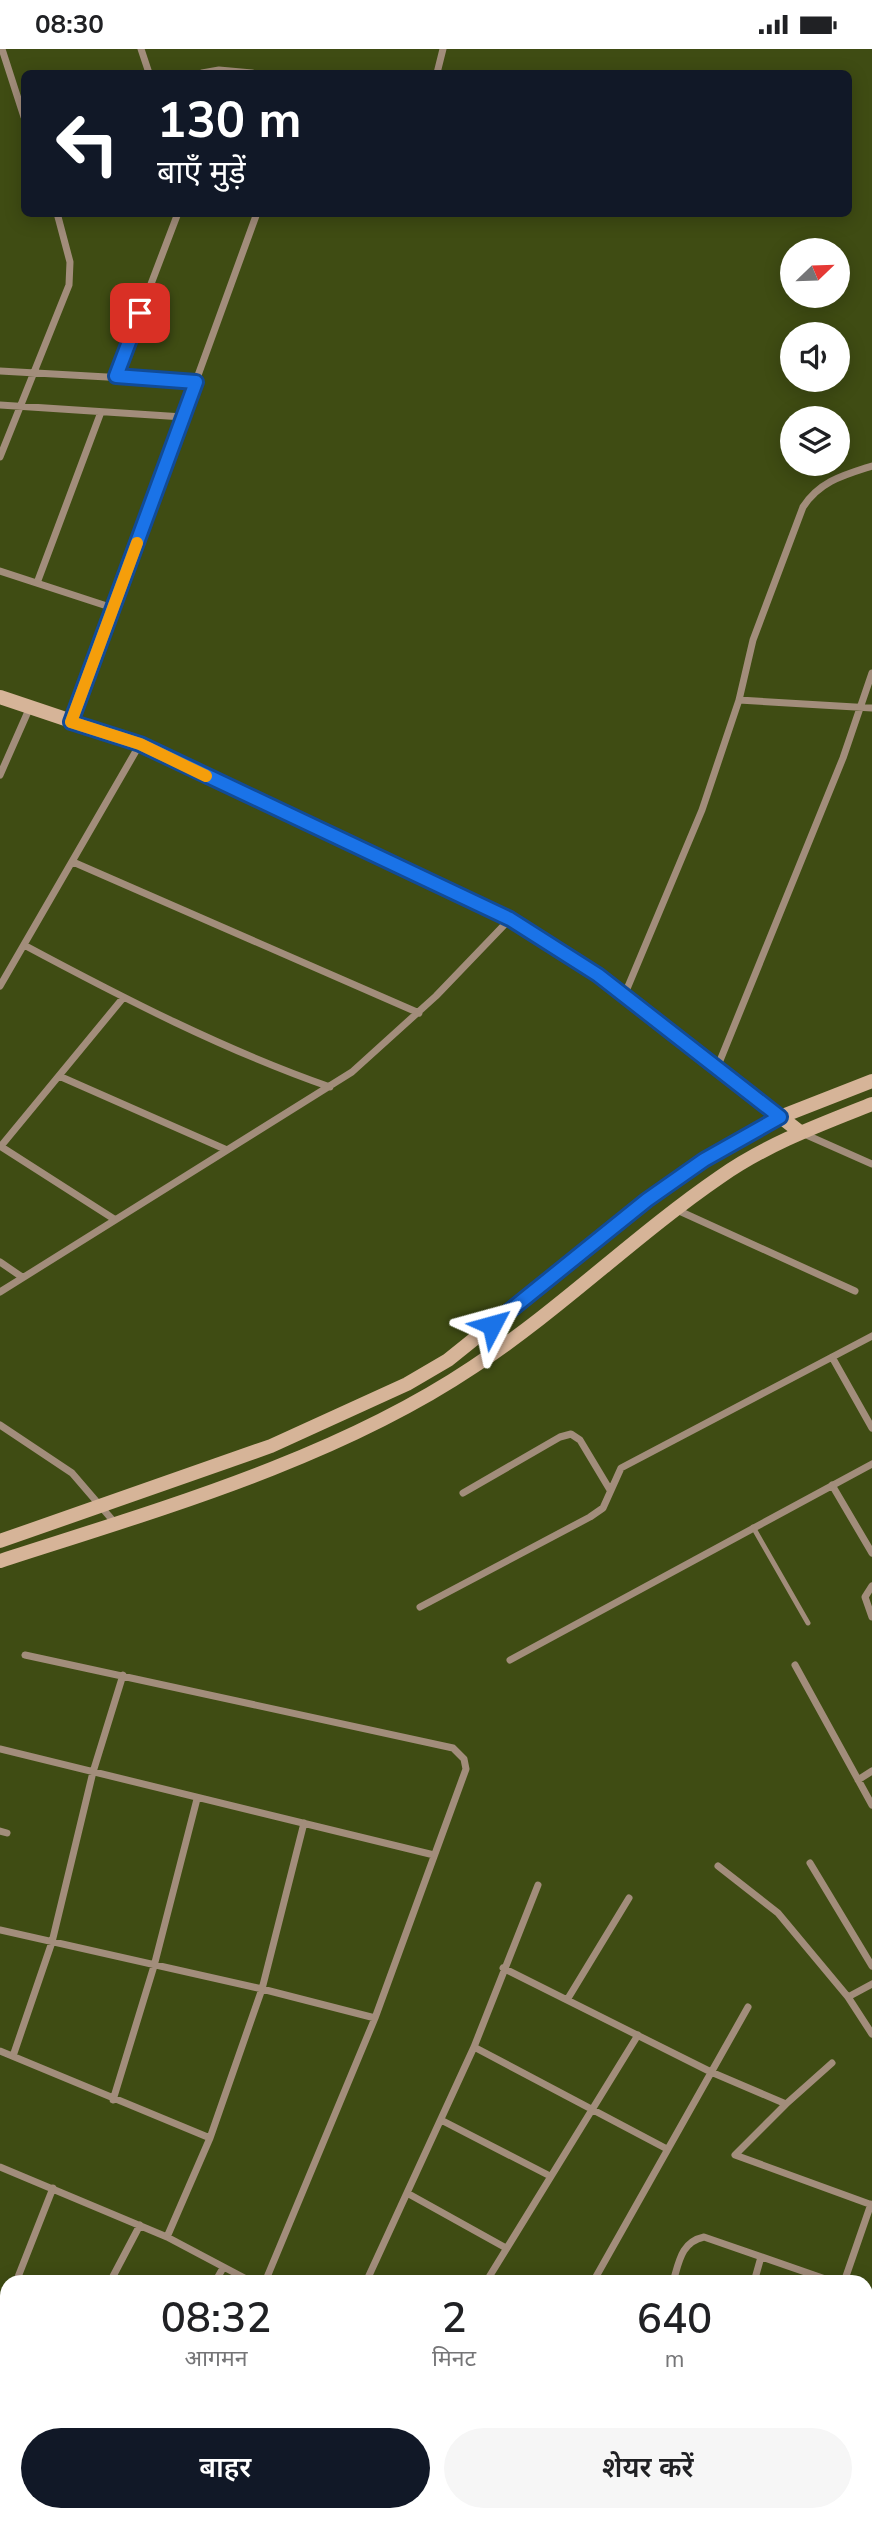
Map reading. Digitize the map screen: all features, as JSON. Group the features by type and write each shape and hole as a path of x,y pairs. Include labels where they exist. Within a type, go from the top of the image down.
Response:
{"main road":[{"path":"0,697 140,744 510,919 598,975 800,1132"},
{"path":"0,1541 271,1445 350,1412 448,1360 647,1200 704,1160 780,1117 872,1081"},
{"path":"0,1562 116,1523 329,1445 436,1389 472,1369 536,1321 720,1176 800,1132 872,1104"}],"street":[{"path":"2,49 21,108"},
{"path":"141,49 148,70"},
{"path":"438,70 443,49"},
{"path":"0,457 18,406 69,285 70,262 58,217"},
{"path":"116,376 176,217"},
{"path":"71,722 256,217"},
{"path":"0,371 196,382"},
{"path":"0,405 183,418"},
{"path":"37,583 100,412"},
{"path":"624,996 702,810 739,700 753,640 803,507 813,491 832,479 872,466"},
{"path":"0,571 113,608"},
{"path":"717,1069 862,706 872,673"},
{"path":"739,700 872,708"},
{"path":"0,775 30,706"},
{"path":"0,986 140,744"},
{"path":"72,862 419,1013"},
{"path":"0,1292 330,1087 372,1056 419,1013 510,919"},
{"path":"24,945 123,998 291,1074 330,1087"},
{"path":"114,1219 1,1146 123,998"},
{"path":"60,1076 226,1150"},
{"path":"800,1132 872,1164"},
{"path":"677,1210 855,1291"},
{"path":"0,1262 22,1277"},
{"path":"420,1607 590,1517 603,1508 621,1468 872,1336"},
{"path":"832,1357 872,1428"},
{"path":"0,1425 72,1473 103,1505 116,1523"},
{"path":"463,1493 560,1437 571,1434 580,1440 611,1490"},
{"path":"510,1660 872,1464"},
{"path":"832,1485 872,1553"},
{"path":"872,1586 865,1597 872,1618"},
{"path":"25,1655 354,1724 459,1751 466,1769 374,2018 268,2275"},
{"path":"795,1665 872,1805"},
{"path":"13,2056 52,1942 93,1772 123,1675"},
{"path":"0,1749 434,1855"},
{"path":"858,1780 872,1771"},
{"path":"113,2100 154,1966 197,1799"},
{"path":"167,2237 210,2139 262,1989 304,1822"},
{"path":"810,1863 872,1966"},
{"path":"718,1866 778,1913 848,1997 872,2034"},
{"path":"369,2275 474,2047 538,1885"},
{"path":"567,2000 629,1898"},
{"path":"0,1930 262,1989 374,2018"},
{"path":"503,1968 711,2072 786,2103"},
{"path":"848,1997 872,1984"},
{"path":"597,2275 748,2007"},
{"path":"490,2275 638,2035"},
{"path":"474,2047 593,2107 667,2149"},
{"path":"0,2051 210,2139"},
{"path":"832,2063 786,2103 735,2155 871,2205 846,2275"},
{"path":"441,2120 550,2176"},
{"path":"0,2167 167,2237 238,2275"},
{"path":"19,2275 53,2187"},
{"path":"407,2193 506,2248"},
{"path":"114,2275 140,2225"},
{"path":"675,2275 683,2249 692,2240 704,2237 814,2275"},
{"path":"756,2275 761,2257"},
{"path":"219,2275 223,2268"}],"lane":[{"path":"753,1527 808,1623"}],"slow traffic":[{"path":"137,543 71,722 140,744 206,776"}],"route":[{"path":"140,313 116,376 196,382 71,722 140,744 510,919 598,975 780,1117 704,1160 647,1200 492,1325"}]}
